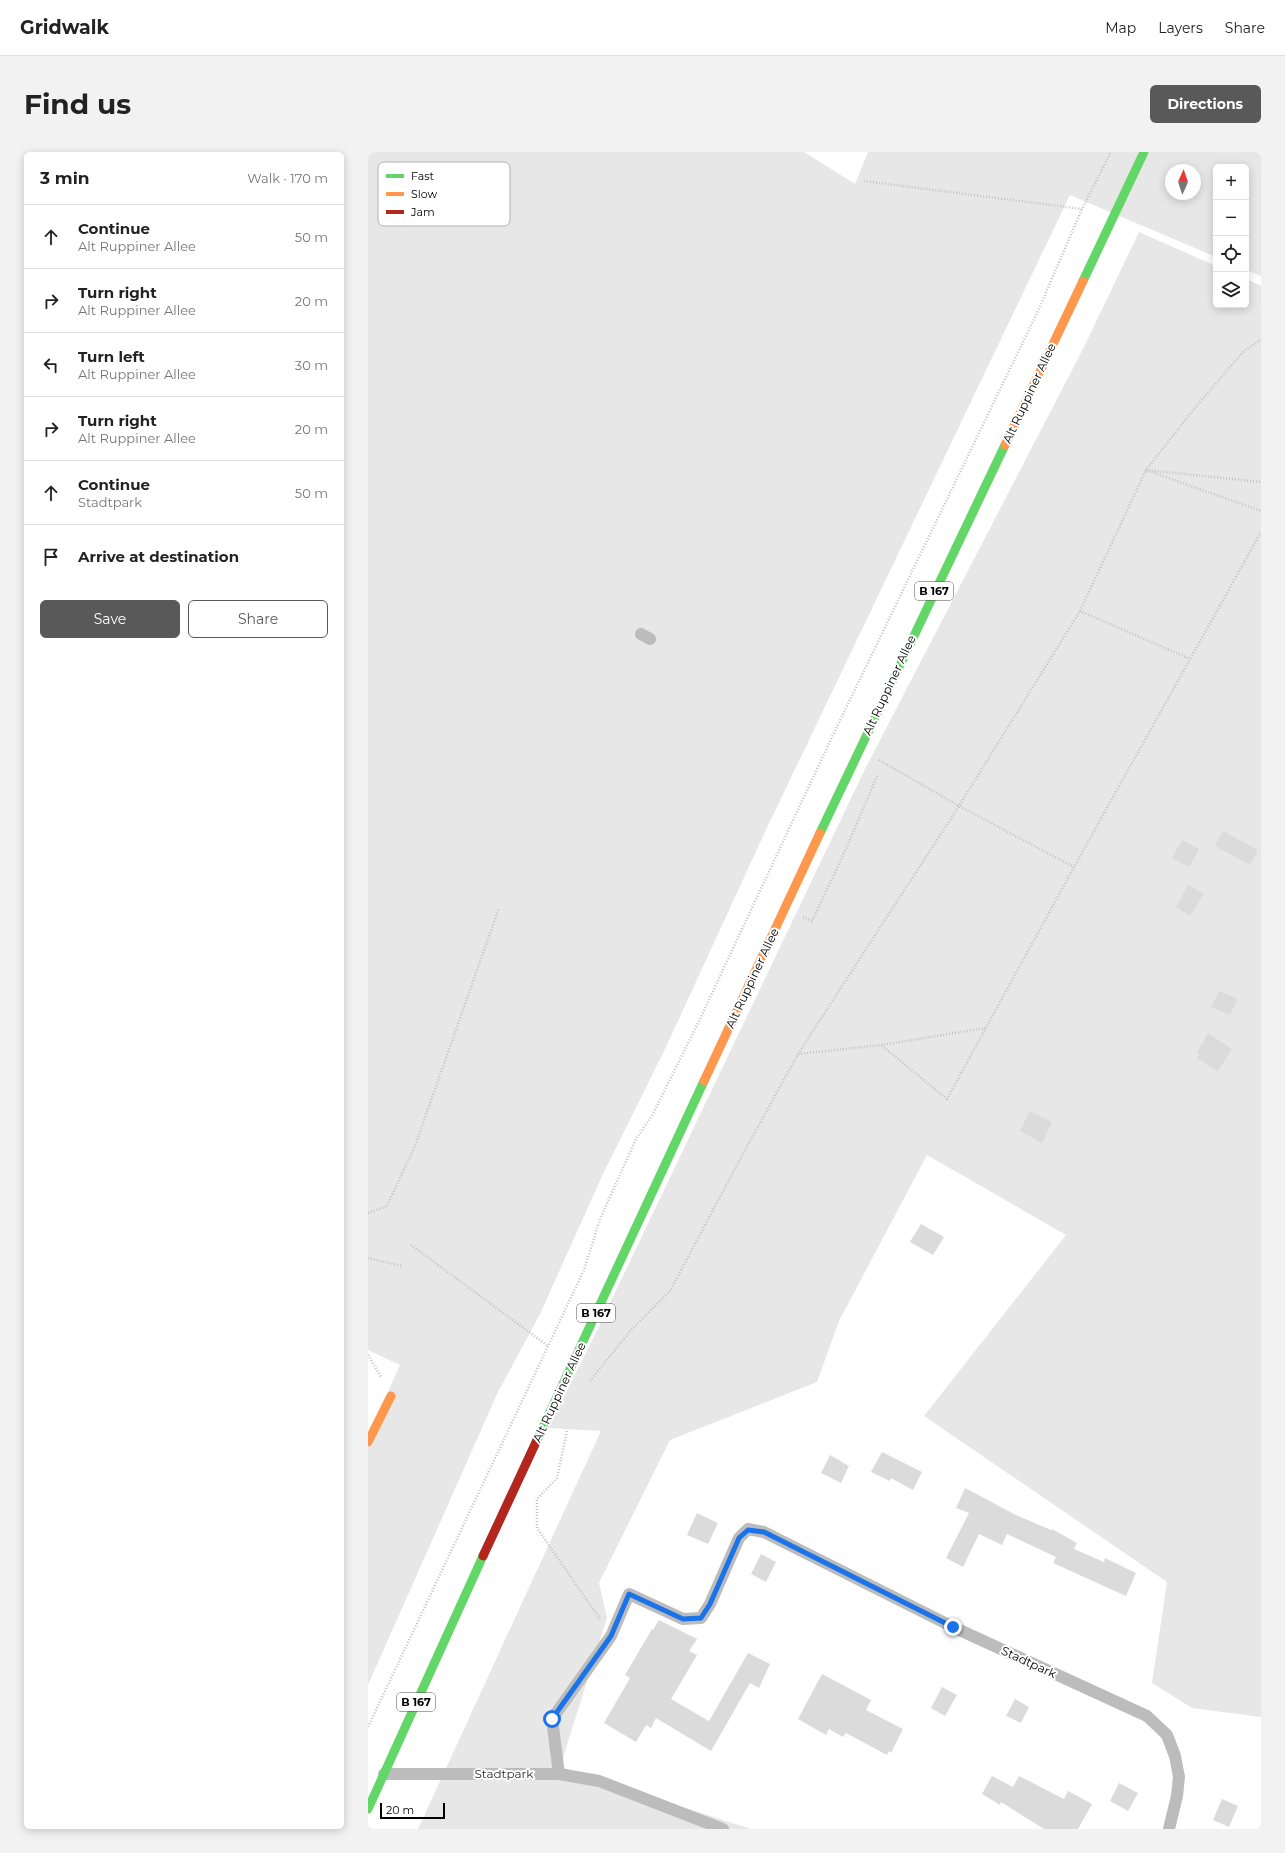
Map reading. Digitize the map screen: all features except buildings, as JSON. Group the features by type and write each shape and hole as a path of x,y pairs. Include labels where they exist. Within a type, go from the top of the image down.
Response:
{"main road":[{"name":"Alt Ruppiner Allee","path":"368,1809 464,1596 859,749 1144,152"},
{"path":"368,1442 391,1396"}],"lane":[{"name":"Stadtpark","path":"611,1636 629,1594 683,1619 701,1618 710,1604 739,1538 748,1530 764,1532 953,1627 1147,1716 1167,1735 1175,1756 1180,1777 1169,1829"},
{"path":"559,1774 552,1719 611,1636"},
{"path":"384,1774 559,1774 599,1781 723,1829"}],"path":[{"path":"368,1727 584,1270 600,1218 636,1139 653,1114 700,1019 835,730 1038,311 1082,209 1111,152"},
{"path":"864,181 1082,209"},
{"path":"587,1387 590,1380 631,1330 670,1291 798,1054 959,806 1080,611 1146,470 1194,408 1244,351 1261,340"},
{"path":"1146,470 1261,482"},
{"path":"1146,470 1261,511"},
{"path":"881,1045 947,1099 1074,867 1261,532"},
{"path":"1080,611 1190,659"},
{"path":"859,749 959,806 1074,867"},
{"path":"368,1213 387,1206 415,1146 499,908"},
{"path":"798,1054 881,1045 986,1028"},
{"path":"411,1245 548,1346"},
{"path":"368,1258 402,1266"},
{"path":"368,1355 391,1396"},
{"path":"568,1427 557,1478 537,1499 537,1528 611,1636"}],"green space":[{"path":"368,152 804,152 855,184 868,152 1261,152 1261,276 1249,271 1249,164 1213,164 1213,256 1070,195 764,834 666,1047 603,1174 540,1314 497,1394 368,1685 368,1436 400,1365 368,1350"},
{"path":"1139,232 1213,265 1213,308 1249,308 1249,280 1261,286 1261,1717 1192,1708 1152,1683 1167,1582 924,1416 1066,1235 927,1155 839,1321 817,1382 670,1440 599,1583 607,1618 560,1767 751,1829 418,1829 601,1431 548,1428 589,1347 865,769 1083,349"}],"traffic: fast":[{"path":"1083,281 1144,152"},
{"path":"820,833 1005,445"},
{"path":"537,1440 704,1081"},
{"path":"368,1809 483,1556"}],"traffic: slow":[{"path":"1005,445 1083,281"},
{"path":"704,1081 820,833"},
{"path":"368,1442 391,1396"}],"traffic: jam":[{"path":"483,1556 537,1440"}],"route":[{"path":"552,1719 611,1636 629,1594 683,1619 701,1618 710,1604 729,1564 739,1538 748,1530 764,1532 953,1627"}]}
